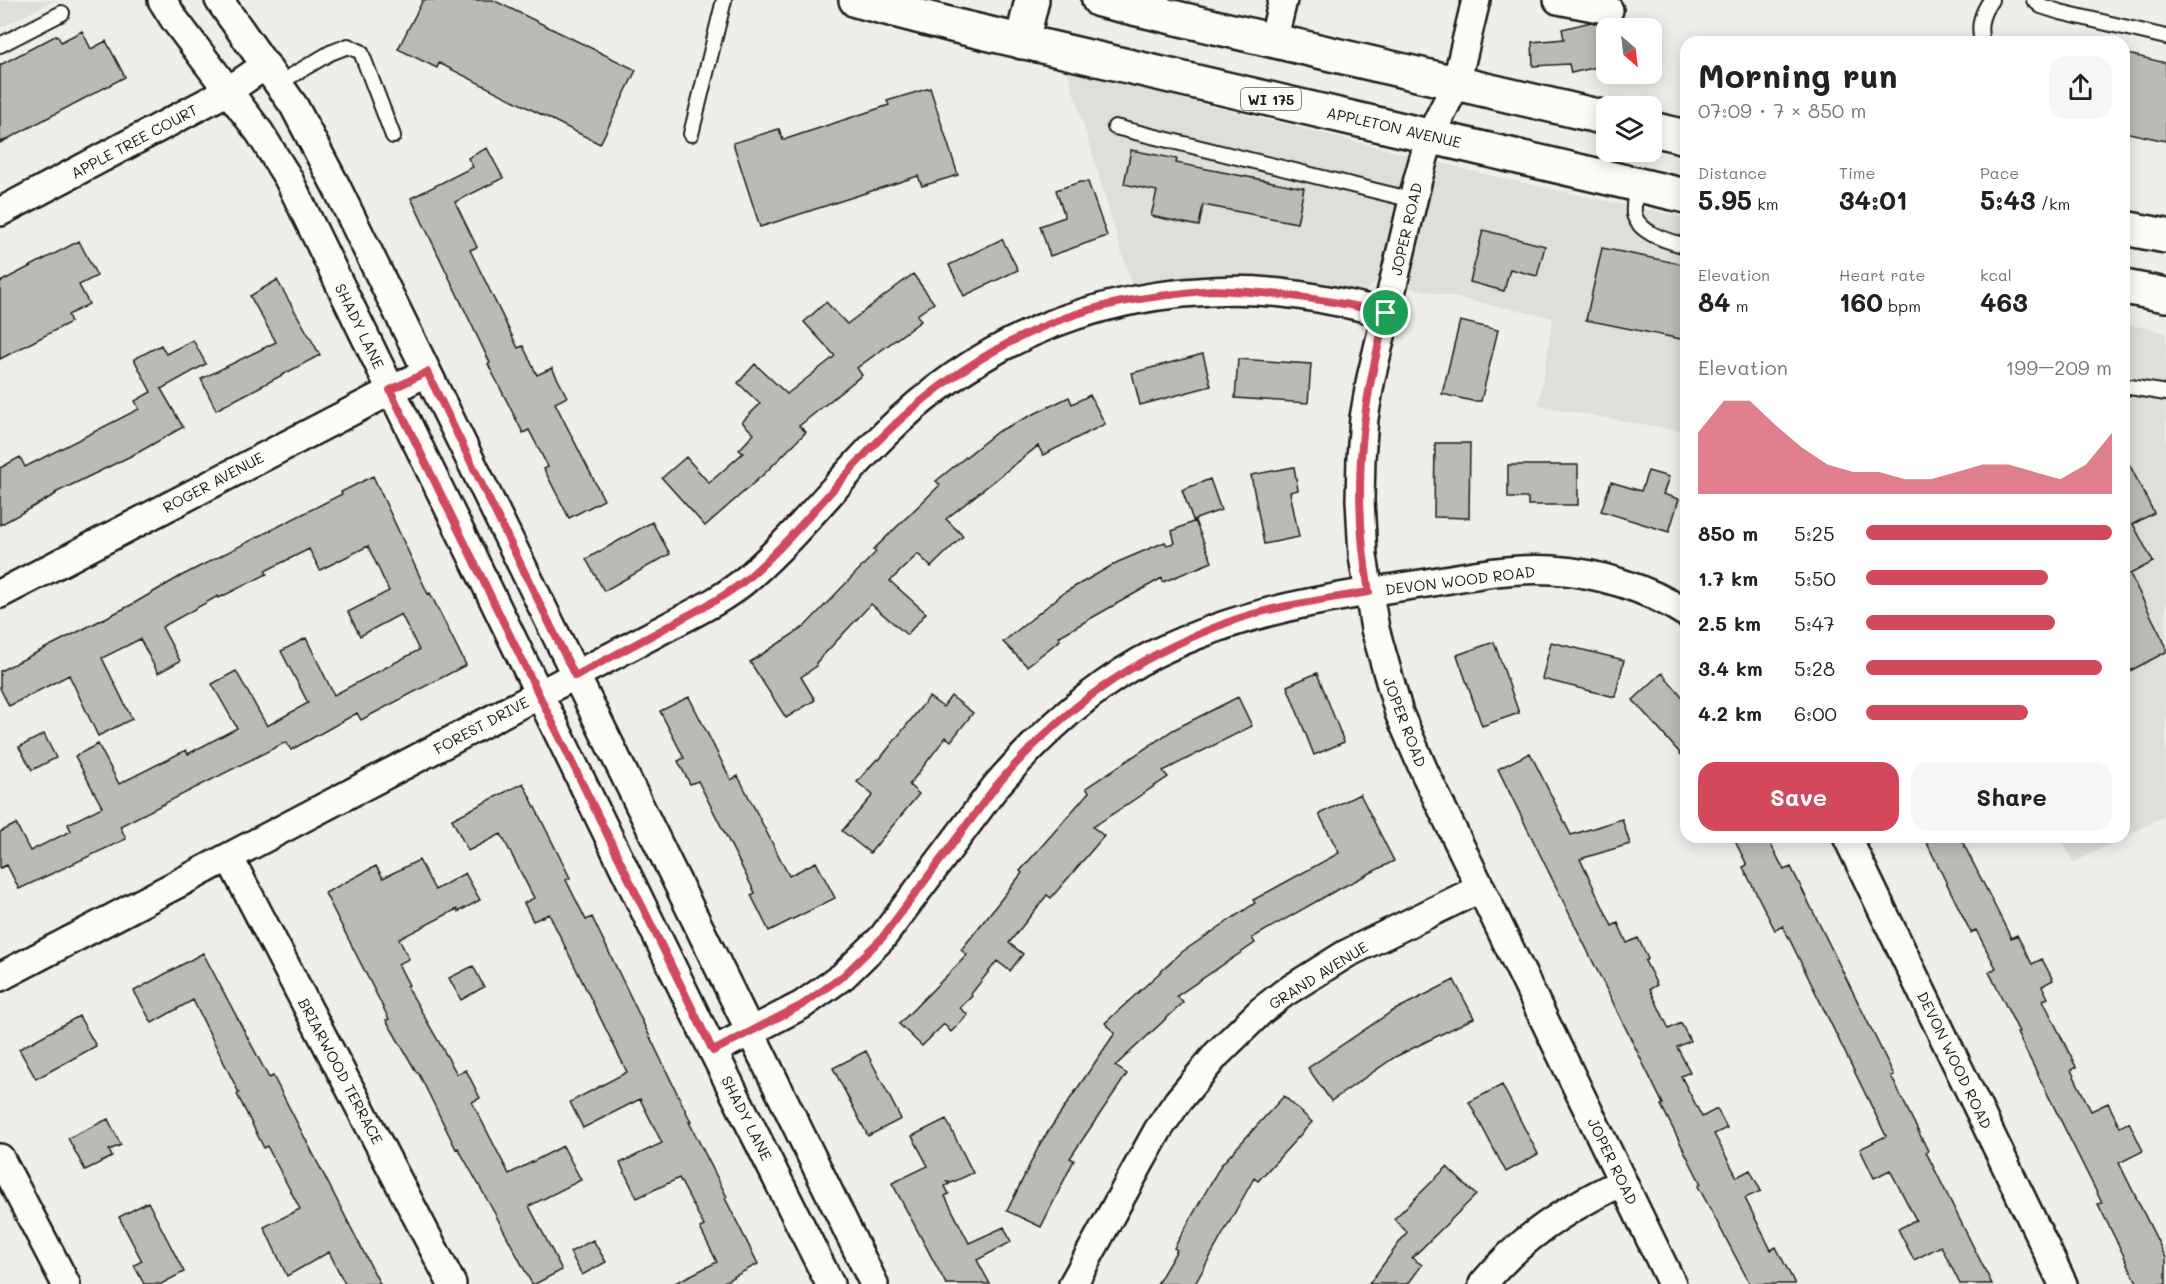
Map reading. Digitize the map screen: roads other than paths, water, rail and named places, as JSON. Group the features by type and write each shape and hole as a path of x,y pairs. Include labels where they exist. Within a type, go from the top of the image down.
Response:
{"main road":[{"name":"APPLETON AVENUE","path":"856,0 1022,42 1680,195"},
{"path":"1022,42 1032,0"},
{"path":"1099,0 1596,116"},
{"path":"1662,131 1680,136"},
{"path":"2130,229 2166,236"},
{"path":"2130,288 2166,295"}],"street":[{"name":"SHADY LANE","path":"162,0 260,133 288,178 713,1051 830,1284"},
{"path":"219,0 294,106 336,186 874,1284"},
{"path":"1273,40 1283,0"},
{"name":"JOPER ROAD","path":"1476,0 1456,84 1430,136 1371,378 1364,418 1361,458 1360,512 1363,556 1375,629 1399,713 1425,772 1672,1284"},
{"path":"1558,0 1609,10"},
{"name":"APPLE TREE COURT","path":"0,212 228,91 273,74"},
{"name":"FOREST DRIVE","path":"0,977 723,596 747,578 781,546 883,436 914,407 958,372 1026,333 1120,302 1160,295 1213,290 1260,291 1349,304 1386,313"},
{"name":"ROGER AVENUE","path":"0,594 427,372"},
{"name":"DEVON WOOD ROAD","path":"713,1051 802,1005 843,976 882,938 996,786 1016,763 1061,718 1119,675 1155,654 1227,623 1290,606 1474,575 1524,570 1553,570 1598,577 1631,586 1680,609"},
{"name":"DEVON WOOD ROAD","path":"1850,843 2063,1284"},
{"name":"BRIARWOOD TERRACE","path":"229,857 452,1284"},
{"name":"GRAND AVENUE","path":"1073,1284 1158,1130 1178,1101 1217,1054 1254,1018 1284,993 1346,954 1481,888"},
{"path":"0,1158 66,1284"},
{"path":"1483,1284 1510,1254 1545,1225 1592,1196 1623,1182"}],"lane":[{"path":"691,134 724,0"},
{"path":"1981,36 1979,29 1984,9 1991,0"},
{"path":"2034,0 2041,6 2060,12 2166,37"},
{"path":"0,45 62,13"},
{"path":"273,74 348,46 361,52 393,136"},
{"path":"1114,127 1413,200"},
{"path":"1636,184 1634,213 1640,224 1652,234 1680,244"},
{"path":"2130,387 2166,393"}]}
